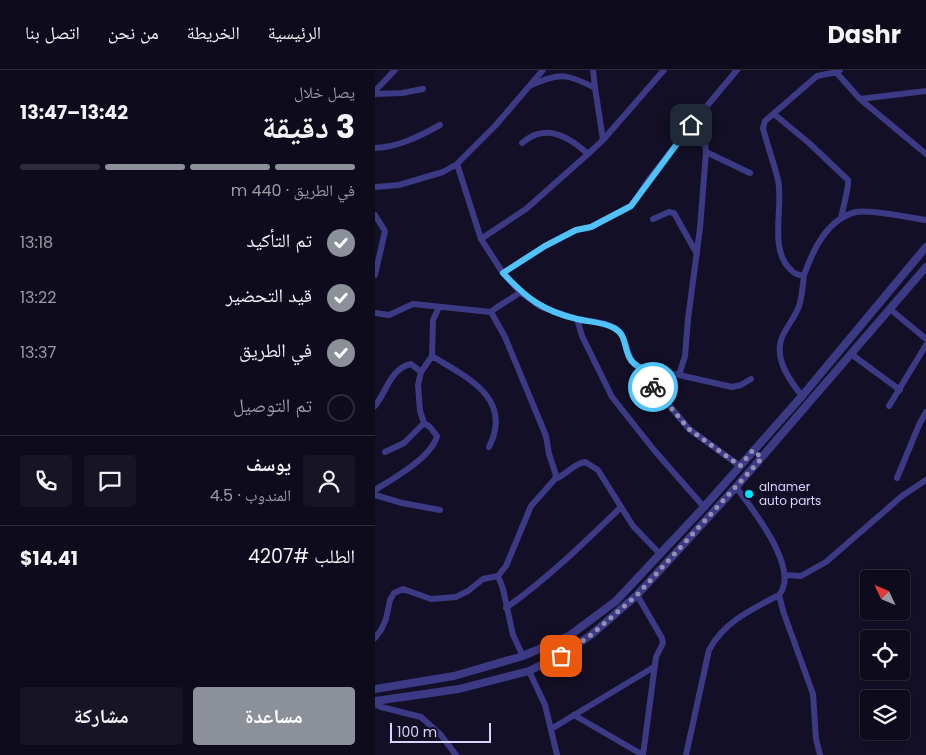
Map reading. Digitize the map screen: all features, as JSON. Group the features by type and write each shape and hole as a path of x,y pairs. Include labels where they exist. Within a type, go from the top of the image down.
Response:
{"street":[{"path":"375,92 395,70"},
{"path":"375,187 399,185 443,172 457,164 495,126 543,70"},
{"path":"593,70 603,140"},
{"path":"481,239 526,209 588,154 603,140 664,70"},
{"path":"503,273 545,246 576,230 591,227 631,206 650,178 737,70"},
{"path":"804,276 792,271 784,263 779,247 779,182 763,128 765,121 817,76 837,71 860,99 926,154"},
{"path":"529,86 560,75 576,78 595,88"},
{"path":"375,92 402,93 423,89"},
{"path":"860,99 926,91"},
{"path":"679,375 685,356 706,152 701,113"},
{"path":"774,114 816,149 844,174 848,180 849,185 841,218"},
{"path":"375,148 414,139 440,125"},
{"path":"522,143 536,134 550,134 561,136 578,145 588,154"},
{"path":"706,152 750,174"},
{"path":"457,164 481,239 503,273 520,292 541,307 577,319 593,321 614,328 621,334 629,356 638,367 732,387 741,385 751,379"},
{"path":"653,219 669,212 674,213 697,254"},
{"path":"802,396 791,383 779,351 781,340 799,306 804,276 819,241 841,218 857,212 926,220"},
{"path":"375,215 385,231 375,275"},
{"path":"375,689 454,676 523,656 569,636 617,601 704,507 802,396 926,247"},
{"path":"375,702 459,689 529,671 561,656 591,635 637,595 736,487 926,267"},
{"path":"375,313 389,315 413,304 491,312 501,303 514,298 520,292"},
{"path":"375,490 409,467 435,443 437,436 424,423 420,411 418,385 421,372 432,356 433,320 439,307"},
{"path":"890,309 926,339"},
{"path":"491,312 505,337 546,436 556,475 555,479"},
{"path":"577,319 582,336 612,397 654,450 704,507"},
{"path":"889,406 926,344"},
{"path":"851,354 900,390"},
{"path":"432,356 472,380 483,390 493,405 497,422 495,434 489,447"},
{"path":"375,406 395,372 411,364 421,372"},
{"path":"648,370 646,377 689,429 740,466"},
{"path":"897,478 926,412"},
{"path":"385,452 404,443 424,423"},
{"path":"753,450 762,458"},
{"path":"375,638 386,619 390,600 394,593 403,589 431,599 455,597 468,591 483,579 498,576 506,566 531,506 555,479 563,476 578,463 585,462 598,470 633,526 660,554"},
{"path":"785,575 801,576 827,562 902,496 926,480"},
{"path":"686,755 709,650 714,641 722,631 743,613 779,595 784,590 785,575 779,553 736,487"},
{"path":"375,495 402,503 440,510"},
{"path":"506,608 535,587 570,557 621,507"},
{"path":"498,576 503,589 513,635 523,656"},
{"path":"575,715 643,755 654,667 656,657 663,643 662,638 637,595"},
{"path":"779,595 813,694 819,755"},
{"path":"551,729 654,667"},
{"path":"529,671 545,705 557,755"},
{"path":"375,702 381,707 421,717 440,734 456,755"},
{"path":"553,737 562,755"}],"way so far":[{"path":"561,656 591,635 637,595 762,458 753,450 740,466 715,446 689,429 653,387"}],"place":[{"name":"alnamer auto parts","path":"749,494"}],"route":[{"path":"653,387 646,377 648,370 638,367 633,363 618,330 541,307 520,292 503,273 545,246 576,230 591,227 631,206 691,125"}]}
